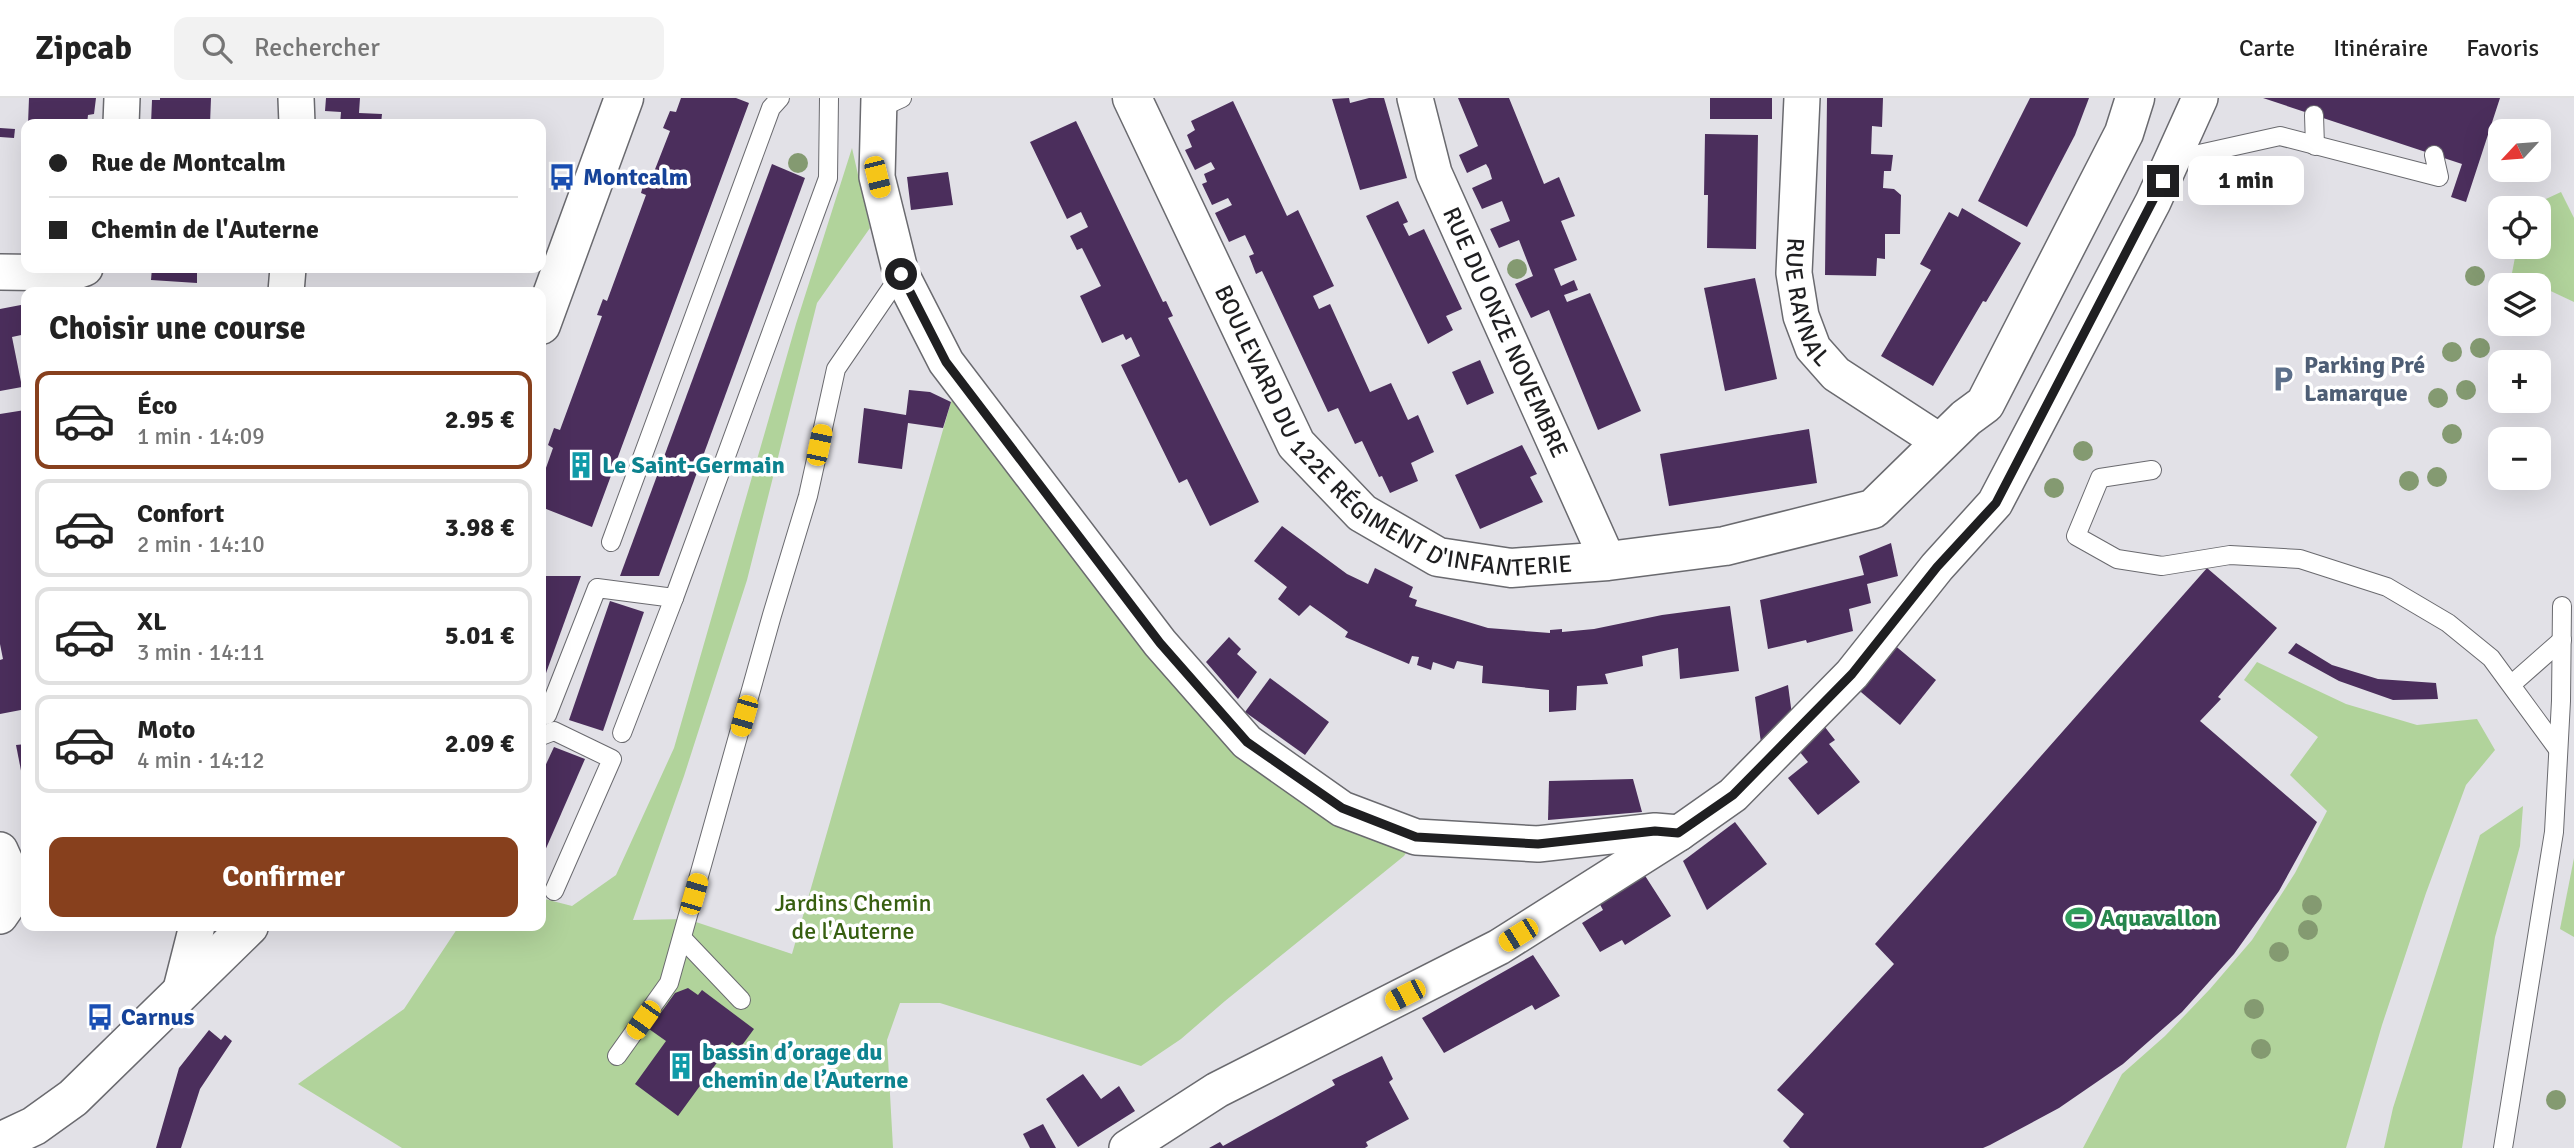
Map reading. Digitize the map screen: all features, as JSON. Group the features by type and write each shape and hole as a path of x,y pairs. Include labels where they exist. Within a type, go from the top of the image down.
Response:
{"main road":[{"path":"546,311 624,98"},
{"name":"BOULEVARD DU 122E RÉGIMENT D'INFANTERIE","path":"1132,98 1296,444 1362,513 1438,557 1511,569 1608,561 1725,546 1873,509 1985,404 2124,133 2135,98"},
{"path":"0,1142 34,1126 74,1098 243,931"}],"street":[{"path":"121,119 122,98"},
{"path":"296,98 297,119"},
{"name":"RUE DU ONZE NOVEMBRE","path":"1415,98 1434,173 1608,561"},
{"name":"RUE RAYNAL","path":"1802,98 1794,273 1801,316 1813,348 1836,374 1954,431"},
{"path":"1127,1148 1217,1090 1499,947 1733,795 1852,674 1937,567 1996,503 2153,202 2200,98"},
{"path":"886,102 877,177 901,274 946,362 1160,643 1247,742 1342,808 1416,837 1538,844 1655,831 1678,833"},
{"path":"0,272 21,272"},
{"path":"0,850 15,897"},
{"path":"180,993 196,931"}],"lane":[{"path":"611,542 771,108 780,98"},
{"path":"622,733 828,178 828,98"},
{"path":"2314,115 2315,146"},
{"path":"2172,160 2280,136 2439,177 2434,155"},
{"path":"617,1056 669,983 808,496 836,369 901,274"},
{"path":"2152,470 2100,478 2076,536 2117,559 2162,566 2230,555 2300,559 2388,587 2448,623 2491,658 2557,748"},
{"path":"547,715 597,589 674,598"},
{"path":"2503,1148 2554,832 2557,748 2567,702 2562,606"},
{"path":"2512,684 2562,640"},
{"path":"546,734 554,731 612,759 554,891"},
{"path":"682,938 741,1000"}],"green space":[{"name":"Jardins Chemin de l'Auterne","path":"852,148 870,228 817,303 747,580 684,776 633,920 687,919 792,954 951,402 958,394 1247,742 1416,837 1404,856 1181,1039 1141,1066 940,1003 900,1003 887,1040 893,1148 402,1148 298,1084 404,1009 456,931 546,931 546,899 572,906 616,875 674,748 796,324"},
{"path":"2561,192 2574,218 2574,302 2551,291 2551,273 2512,273 2515,259 2551,259 2551,197"},
{"path":"2257,662 2346,704 2417,725 2477,719 2495,750 2466,785 2382,1025 2346,1148 2083,1148 2122,1074 2165,1036 2252,940 2295,873 2327,811 2290,775 2318,737 2244,680"},
{"path":"2523,806 2520,846 2495,937 2462,1148 2384,1148 2393,1108 2480,835"},
{"path":"2574,858 2574,937 2560,929"}],"building":[{"path":"29,98 96,98 94,114 88,115 88,119 28,119"},
{"path":"211,98 210,119 151,119 152,100"},
{"path":"326,98 360,98 359,113 382,114 382,119 340,119 341,112 325,111"},
{"path":"681,98 736,98 749,103 592,527 546,509 546,468 553,448 548,445 554,428 560,430 602,316 597,315 603,299 607,301 646,195 641,193 646,175 652,177 670,131 663,128 670,111 676,112"},
{"path":"1349,98 1350,103 1369,98 1384,98 1407,178 1360,190 1332,99"},
{"path":"1458,98 1509,98 1544,184 1559,177 1575,216 1561,221 1577,260 1554,269 1561,286 1574,280 1578,290 1564,295 1567,302 1590,293 1641,411 1598,430 1549,310 1531,318 1515,284 1533,276 1519,240 1499,248 1490,229 1510,221 1502,201 1482,209 1472,188 1492,179 1489,169 1486,164 1467,173 1459,155 1478,146"},
{"path":"1710,98 1772,98 1772,119 1710,119"},
{"path":"1827,98 1883,98 1882,127 1872,126 1871,154 1893,155 1891,171 1884,171 1883,188 1894,189 1901,195 1900,234 1885,234 1885,259 1877,258 1876,276 1825,275"},
{"path":"2030,98 2089,98 2075,135 2027,227 1978,201"},
{"path":"2263,98 2500,98 2493,119 2488,119 2488,135 2466,202 2451,197 2462,164"},
{"path":"1233,101 1287,216 1298,210 1334,286 1313,296 1319,309 1330,304 1370,392 1391,383 1408,420 1418,415 1434,452 1411,463 1418,481 1390,493 1362,441 1355,444 1338,408 1328,412 1262,271 1256,274 1249,256 1254,254 1245,235 1229,242 1215,213 1232,205 1228,198 1212,205 1202,184 1207,182 1204,174 1215,169 1211,162 1195,170 1185,150 1192,147 1187,135 1195,130 1191,121"},
{"path":"1076,121 1163,302 1166,301 1173,316 1168,318 1259,502 1210,526 1187,479 1179,483 1121,365 1140,356 1131,337 1126,340 1123,334 1102,343 1080,296 1101,286 1082,248 1077,250 1070,236 1088,227 1081,212 1067,219 1030,142"},
{"path":"0,128 15,129 14,138 0,137"},
{"path":"1705,134 1758,135 1756,249 1707,248"},
{"path":"772,164 805,178 659,576 620,576"},
{"path":"948,172 953,205 911,210 907,177"},
{"path":"1398,201 1408,222 1403,224 1409,236 1424,229 1462,309 1446,316 1453,330 1428,344 1366,216"},
{"path":"1962,208 2021,243 1933,386 1881,356 1931,270 1920,264 1949,212 1958,217"},
{"path":"152,273 197,273 197,283 151,280"},
{"path":"1755,278 1777,379 1725,391 1704,288"},
{"path":"21,305 21,335 12,337 21,387 0,391 0,309"},
{"path":"1480,360 1494,393 1467,405 1452,372"},
{"path":"909,390 930,392 951,402 943,428 908,423 902,469 858,463 864,408 906,415"},
{"path":"21,411 21,710 0,714 0,660 3,659 0,644 0,414"},
{"path":"1809,429 1817,483 1669,506 1660,454"},
{"path":"1522,445 1537,474 1530,477 1543,502 1480,529 1455,475"},
{"path":"1282,526 1347,574 1368,584 1375,568 1413,587 1409,597 1417,600 1415,606 1488,628 1550,633 1550,630 1562,629 1562,632 1730,606 1739,671 1680,679 1678,648 1659,652 1642,656 1643,666 1605,674 1608,684 1577,686 1576,710 1549,712 1549,690 1482,683 1483,666 1457,661 1454,669 1433,662 1431,670 1417,665 1419,657 1412,656 1409,664 1345,637 1348,632 1310,605 1299,616 1278,599 1287,587 1254,561"},
{"path":"1891,543 1898,576 1867,584 1871,603 1849,609 1853,631 1807,643 1806,640 1768,649 1760,600 1864,575 1859,556"},
{"name":"Aquavallon","path":"2207,568 2277,628 2218,697 2221,699 2200,721 2317,822 2279,891 2234,954 2182,1012 2123,1064 2059,1108 1990,1145 1983,1148 1790,1148 1783,1141 1804,1114 1777,1090 1894,964 1875,944"},
{"path":"546,576 581,576 546,673"},
{"path":"610,601 644,612 603,731 569,720"},
{"path":"1229,637 1241,649 1237,654 1257,672 1238,699 1206,662"},
{"path":"1892,643 1936,680 1900,725 1855,687"},
{"path":"2296,643 2332,665 2378,679 2436,683 2438,699 2393,700 2339,681 2288,653"},
{"path":"1270,678 1329,722 1305,755 1245,712"},
{"path":"1788,685 1792,715 1761,743 1755,697"},
{"path":"1821,722 1835,740 1829,744 1860,782 1818,815 1788,778 1808,762 1795,746"},
{"path":"21,744 21,771 16,745"},
{"path":"554,747 585,759 546,849 546,764"},
{"path":"1633,779 1642,812 1548,820 1549,781"},
{"path":"1735,822 1767,864 1707,910 1683,861"},
{"path":"1642,871 1671,916 1625,945 1622,940 1600,952 1582,923 1603,910 1597,899"},
{"path":"1533,955 1560,996 1535,1010 1532,1005 1444,1053 1422,1018"},
{"name":"bassin d’orage du chemin de l’Auterne","path":"688,988 698,995 702,990 754,1029 740,1048 732,1042 678,1116 635,1084 666,1041 649,1029 675,993"},
{"path":"209,1030 221,1040 225,1035 232,1041 200,1089 181,1148 156,1148 179,1068"},
{"path":"1382,1056 1393,1079 1389,1082 1409,1119 1366,1142 1368,1146 1365,1148 1209,1148 1220,1142 1223,1146 1335,1085 1332,1080"},
{"path":"1083,1074 1101,1099 1119,1086 1135,1111 1078,1147 1046,1099"},
{"path":"1043,1124 1056,1148 1030,1148 1023,1134"}],"place":[{"name":"Montcalm","path":"562,177"},
{"name":"Parking Pré Lamarque","path":"2283,379"},
{"name":"Le Saint-Germain","path":"581,465"},
{"name":"Aquavallon","path":"2079,918"},
{"name":"Carnus","path":"100,1017"},
{"name":"bassin d’orage du chemin de l’Auterne","path":"681,1066"}],"route":[{"path":"901,274 946,362 1160,643 1247,742 1342,808 1416,837 1538,844 1655,831 1678,833 1733,795 1852,674 1937,567 1996,503 2163,181"}]}
